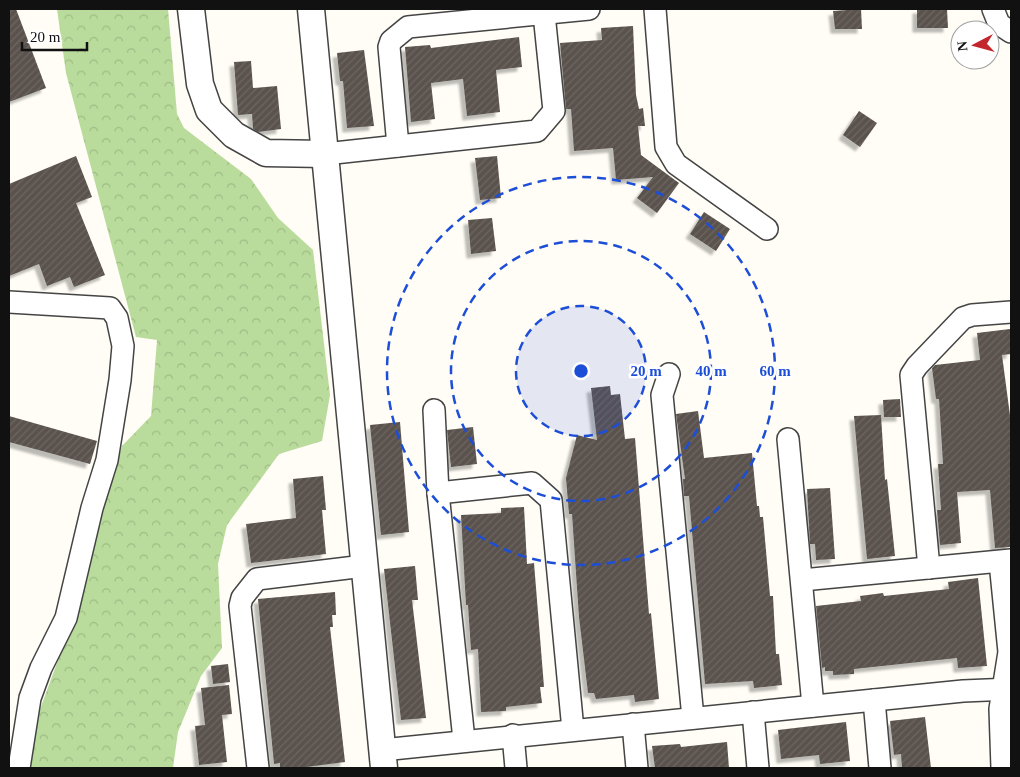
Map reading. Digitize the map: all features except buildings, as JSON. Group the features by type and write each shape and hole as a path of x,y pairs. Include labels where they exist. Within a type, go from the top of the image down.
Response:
{"street":[{"path":"191,9 200,84 209,110 234,136 266,153 325,154 537,131 554,111 544,14"},
{"path":"311,9 383,759 464,740 1007,689"},
{"path":"398,146 391,41 408,27 589,9"},
{"path":"655,9 666,147 676,164 767,229"},
{"path":"993,9 999,24 1011,32"},
{"path":"9,302 110,308 117,318 123,346 120,380 107,460 92,508 66,618 41,668 30,698 20,768"},
{"path":"929,568 911,375 917,366 963,318 972,314 1011,312"},
{"path":"669,374 662,395 692,718"},
{"path":"434,410 438,493 464,740"},
{"path":"788,440 813,706"},
{"path":"438,493 532,483 551,500 573,730"},
{"path":"802,580 1006,561 1009,652 1007,689 1000,718 1002,768"},
{"path":"258,768 240,606 242,598 256,578 364,566"},
{"path":"874,700 880,768"},
{"path":"753,712 758,768"},
{"path":"633,724 638,768"},
{"path":"513,736 516,768"}],"green space":[{"path":"57,9 168,9 177,114 184,128 251,179 278,218 313,250 330,395 322,441 279,454 227,525 218,564 222,648 201,676 178,732 173,768 29,768 32,731 68,633 122,446 151,416 157,340 136,337 66,73"}]}
